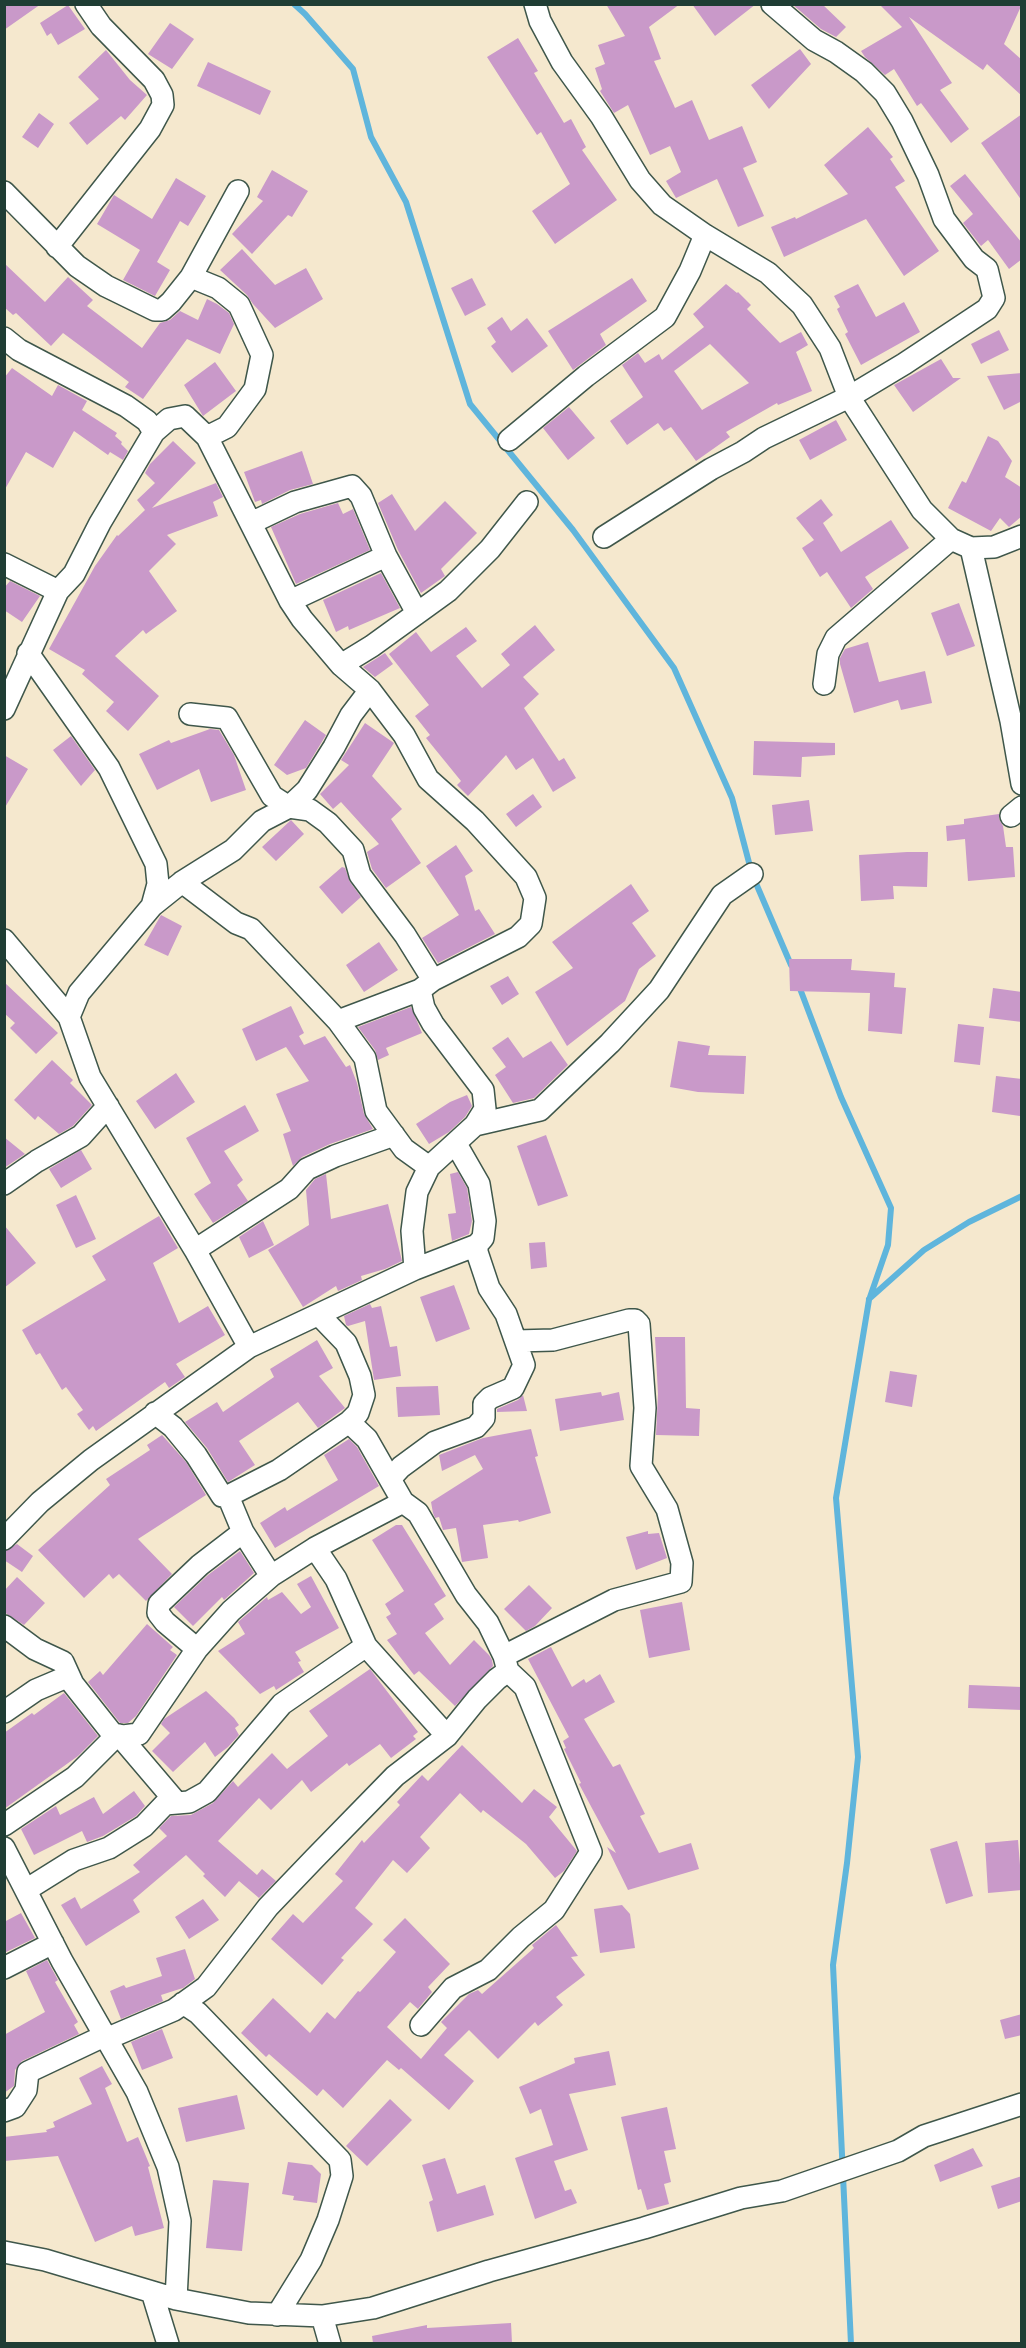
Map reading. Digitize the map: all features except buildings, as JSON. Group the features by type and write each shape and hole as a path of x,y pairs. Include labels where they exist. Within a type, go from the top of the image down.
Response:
{"street":[{"path":"57,247 150,129 164,105 162,95 154,80 101,26 86,4"},
{"path":"536,4 540,21 562,62 601,116 640,180 662,205 705,236 768,273 802,305 830,348 849,397 922,510 951,540 971,548 994,547 1022,536"},
{"path":"604,537 764,438 849,397 904,364 987,309 994,298 987,269 974,259 944,219 928,175 902,121 885,93 864,72 814,40 772,4"},
{"path":"4,192 76,266 106,286 155,310 162,309 171,302 191,277 238,191"},
{"path":"509,440 586,376 665,317 690,271 705,236"},
{"path":"191,277 218,288 239,304 262,355 255,388 227,427 207,437"},
{"path":"4,338 20,350 126,406 147,421 154,432"},
{"path":"4,709 58,591 74,574 100,523 154,432 169,419 185,416 207,437 290,601 302,619 341,665 370,690 404,735 428,779 475,821 526,877 535,898 531,924 518,937 427,985 338,1021"},
{"path":"251,523 295,502 352,486 361,496 386,556 417,613"},
{"path":"341,665 372,646 448,591 490,549 527,502"},
{"path":"824,684 828,654 836,638 951,540"},
{"path":"971,548 1011,721 1022,784"},
{"path":"290,601 386,556"},
{"path":"4,564 58,591"},
{"path":"28,653 109,768 125,800 156,864 158,884 152,906"},
{"path":"69,1017 79,993 152,906 182,882 233,850 262,821 289,807 307,790 351,715 370,690"},
{"path":"190,714 227,718 272,796 289,807 310,810 328,823 353,850 360,875 405,935 427,985 424,1008 433,1024 483,1090 485,1109 476,1125 429,1167 417,1192 412,1231 415,1269"},
{"path":"476,1125 540,1110 610,1043 659,990 722,895 752,874"},
{"path":"182,882 237,924 251,929 338,1021 365,1058 376,1111 404,1149 429,1167"},
{"path":"4,940 69,1017 90,1077 195,1250 249,1347"},
{"path":"4,1184 37,1161 81,1136 108,1107"},
{"path":"195,1250 289,1189 307,1169 335,1156 394,1135"},
{"path":"4,1539 40,1502 91,1460 249,1347 415,1269 477,1245 483,1238 485,1221 479,1184 456,1144"},
{"path":"390,1479 400,1467 435,1442 476,1427 484,1418 484,1404 490,1398 513,1388 524,1365 506,1314 489,1288 477,1252 477,1245"},
{"path":"155,1413 173,1427 196,1455 222,1496 228,1496 279,1470 349,1422 358,1413 364,1395 360,1376 346,1343 319,1315"},
{"path":"4,2111 15,2107 26,2090 28,2072 105,2037 174,2010 206,1987 268,1907 395,1776 447,1736 477,1699 497,1679 506,1663 614,1600 681,1582 682,1563 667,1509 641,1466 645,1407 639,1324 636,1320 629,1320 553,1340 516,1341"},
{"path":"349,1422 367,1439 403,1502 418,1513 466,1595 488,1623 506,1663 525,1687 591,1852 554,1910 521,1937 488,1970 453,1988 421,2025"},
{"path":"228,1496 243,1532 271,1576"},
{"path":"4,1825 75,1777 117,1736 139,1734 196,1649 231,1611 271,1576 315,1548 403,1502"},
{"path":"196,1649 165,1622 158,1613 159,1604 200,1565 243,1532"},
{"path":"315,1548 336,1579 366,1646 447,1736"},
{"path":"4,1626 35,1649 63,1662 73,1684 176,1802"},
{"path":"26,1890 74,1860 109,1848 144,1826 165,1804 189,1802 207,1792 282,1704 366,1646"},
{"path":"4,1712 36,1690 69,1676"},
{"path":"4,1848 53,1943 136,2092 168,2167 180,2221 176,2299"},
{"path":"4,1968 53,1943"},
{"path":"183,2003 198,2013 340,2160 342,2176 328,2220 311,2260 277,2315"},
{"path":"4,2252 45,2260 176,2299 249,2313 322,2316 373,2308 489,2271 741,2198 782,2191 898,2151 924,2136 1022,2104"},
{"path":"152,2292 168,2343"},
{"path":"322,2316 330,2343"}],"waterway":[{"path":"294,4 353,69 371,137 406,202 470,404 573,530 674,668 732,798 752,874 791,965"},
{"path":"799,986 841,1097 891,1208 888,1245 869,1300 836,1498 858,1757 833,1965 851,2344"},
{"path":"869,1299 924,1250 969,1222 1022,1196"}]}
